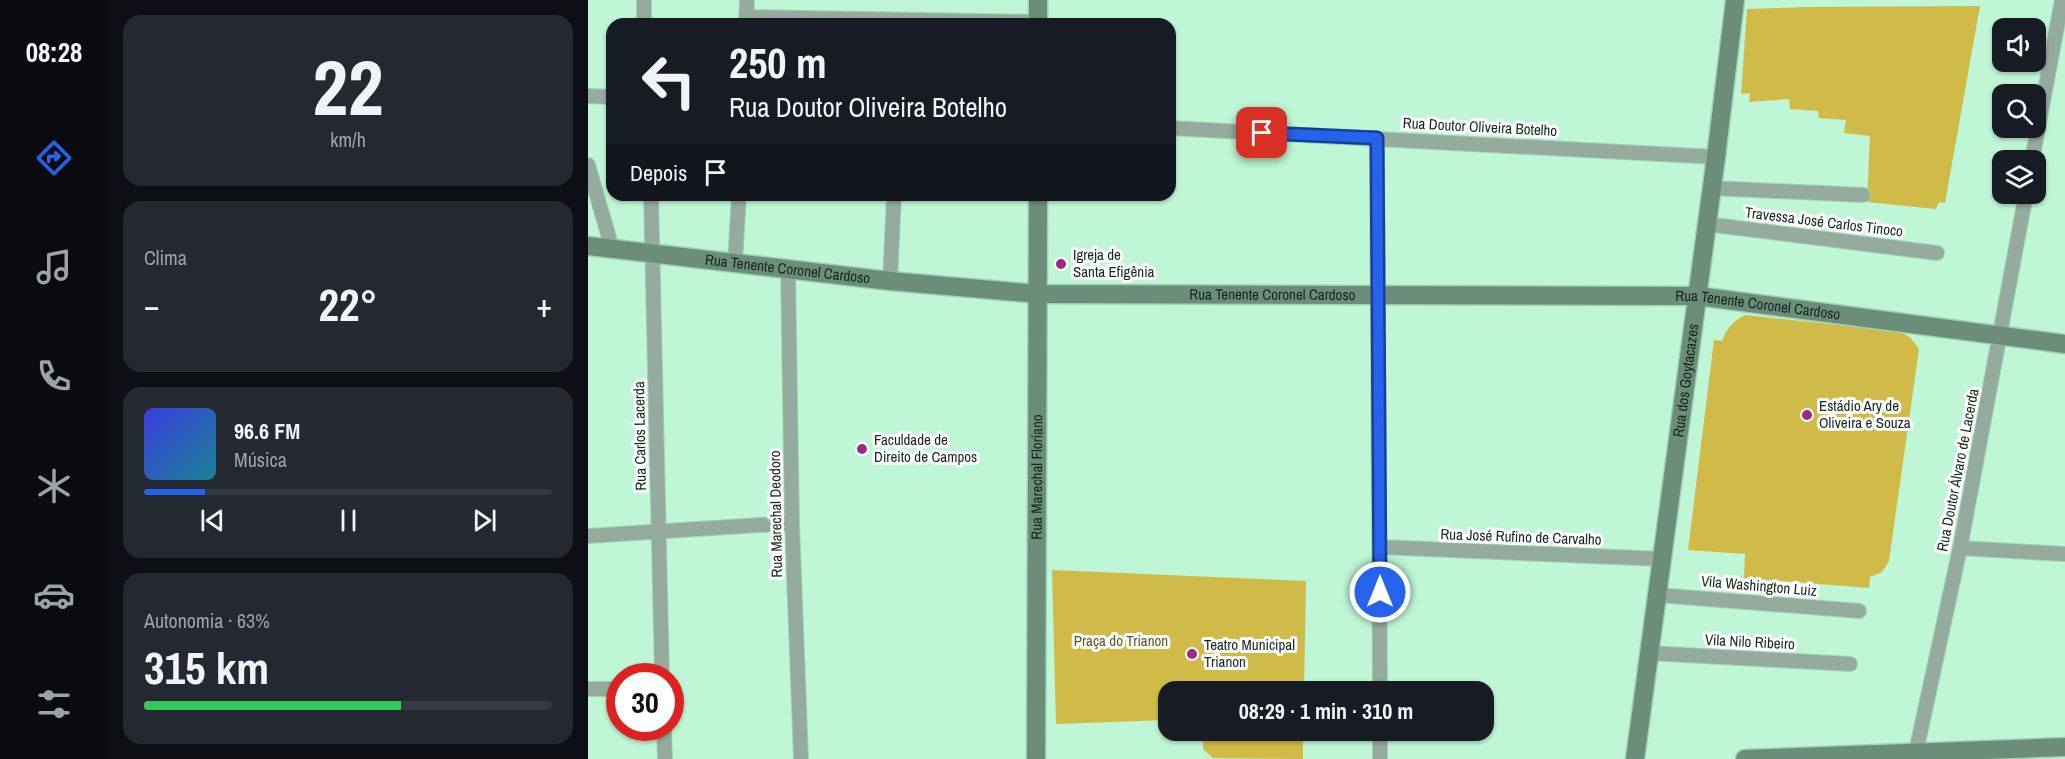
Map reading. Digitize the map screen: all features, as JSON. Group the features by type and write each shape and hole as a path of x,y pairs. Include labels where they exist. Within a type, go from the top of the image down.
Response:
{"main road":[{"path":"1038,0 1038,18"},
{"name":"Rua dos Goytacazes","path":"1635,759 1735,0"},
{"name":"Rua Marechal Floriano","path":"1036,759 1038,201"},
{"name":"Rua Tenente Coronel Cardoso","path":"588,246 890,281 1038,294 1697,296 2065,344"},
{"path":"1745,759 2065,747"}],"street":[{"path":"644,0 644,18"},
{"path":"746,18 747,0"},
{"path":"2034,150 2062,0"},
{"path":"588,96 606,97"},
{"name":"Rua Doutor Oliveira Botelho","path":"1176,128 1716,157"},
{"path":"1377,138 1380,681"},
{"path":"588,165 612,248"},
{"path":"1712,188 1863,195"},
{"name":"Rua Carlos Lacerda","path":"651,201 662,663"},
{"path":"735,263 739,201"},
{"path":"890,281 894,201"},
{"name":"Rua Doutor Álvaro de Lacerda","path":"1916,752 1960,548 2024,204"},
{"name":"Travessa José Carlos Tinoco","path":"1706,224 1937,253"},
{"name":"Rua Marechal Deodoro","path":"788,269 792,523 801,759"},
{"path":"588,536 792,523"},
{"name":"Rua José Rufino de Carvalho","path":"1380,547 1662,559"},
{"path":"1960,548 2065,554"},
{"name":"Vila Washington Luiz","path":"1657,595 1859,611"},
{"name":"Vila Nilo Ribeiro","path":"1649,653 1850,664"},
{"path":"588,689 606,689"},
{"path":"664,741 665,759"},
{"path":"1380,741 1380,759"}],"green space":[{"path":"1980,6 1945,203 1939,202 1936,209 1867,202 1870,136 1844,133 1846,120 1819,118 1818,111 1790,109 1789,99 1749,102 1750,93 1741,94 1747,9"},
{"name":"Estádio Ary de Oliveira e Souza","path":"1745,315 1897,331 1910,337 1919,349 1889,561 1882,572 1870,577 1869,588 1744,578 1745,554 1688,550 1714,340 1722,341 1731,325"},
{"name":"Praça do Trianon","path":"1052,570 1306,581 1304,681 1158,681 1158,720 1056,724"},
{"path":"1203,741 1303,741 1303,759 1213,758 1203,749"}],"place":[{"name":"Igreja de Santa Efigênia","path":"1061,264"},
{"name":"Estádio Ary de Oliveira e Souza","path":"1807,415"},
{"name":"Faculdade de Direito de Campos","path":"862,449"},
{"name":"Teatro Municipal Trianon","path":"1192,654"}],"route":[{"path":"1262,133 1377,138 1380,592"}]}
